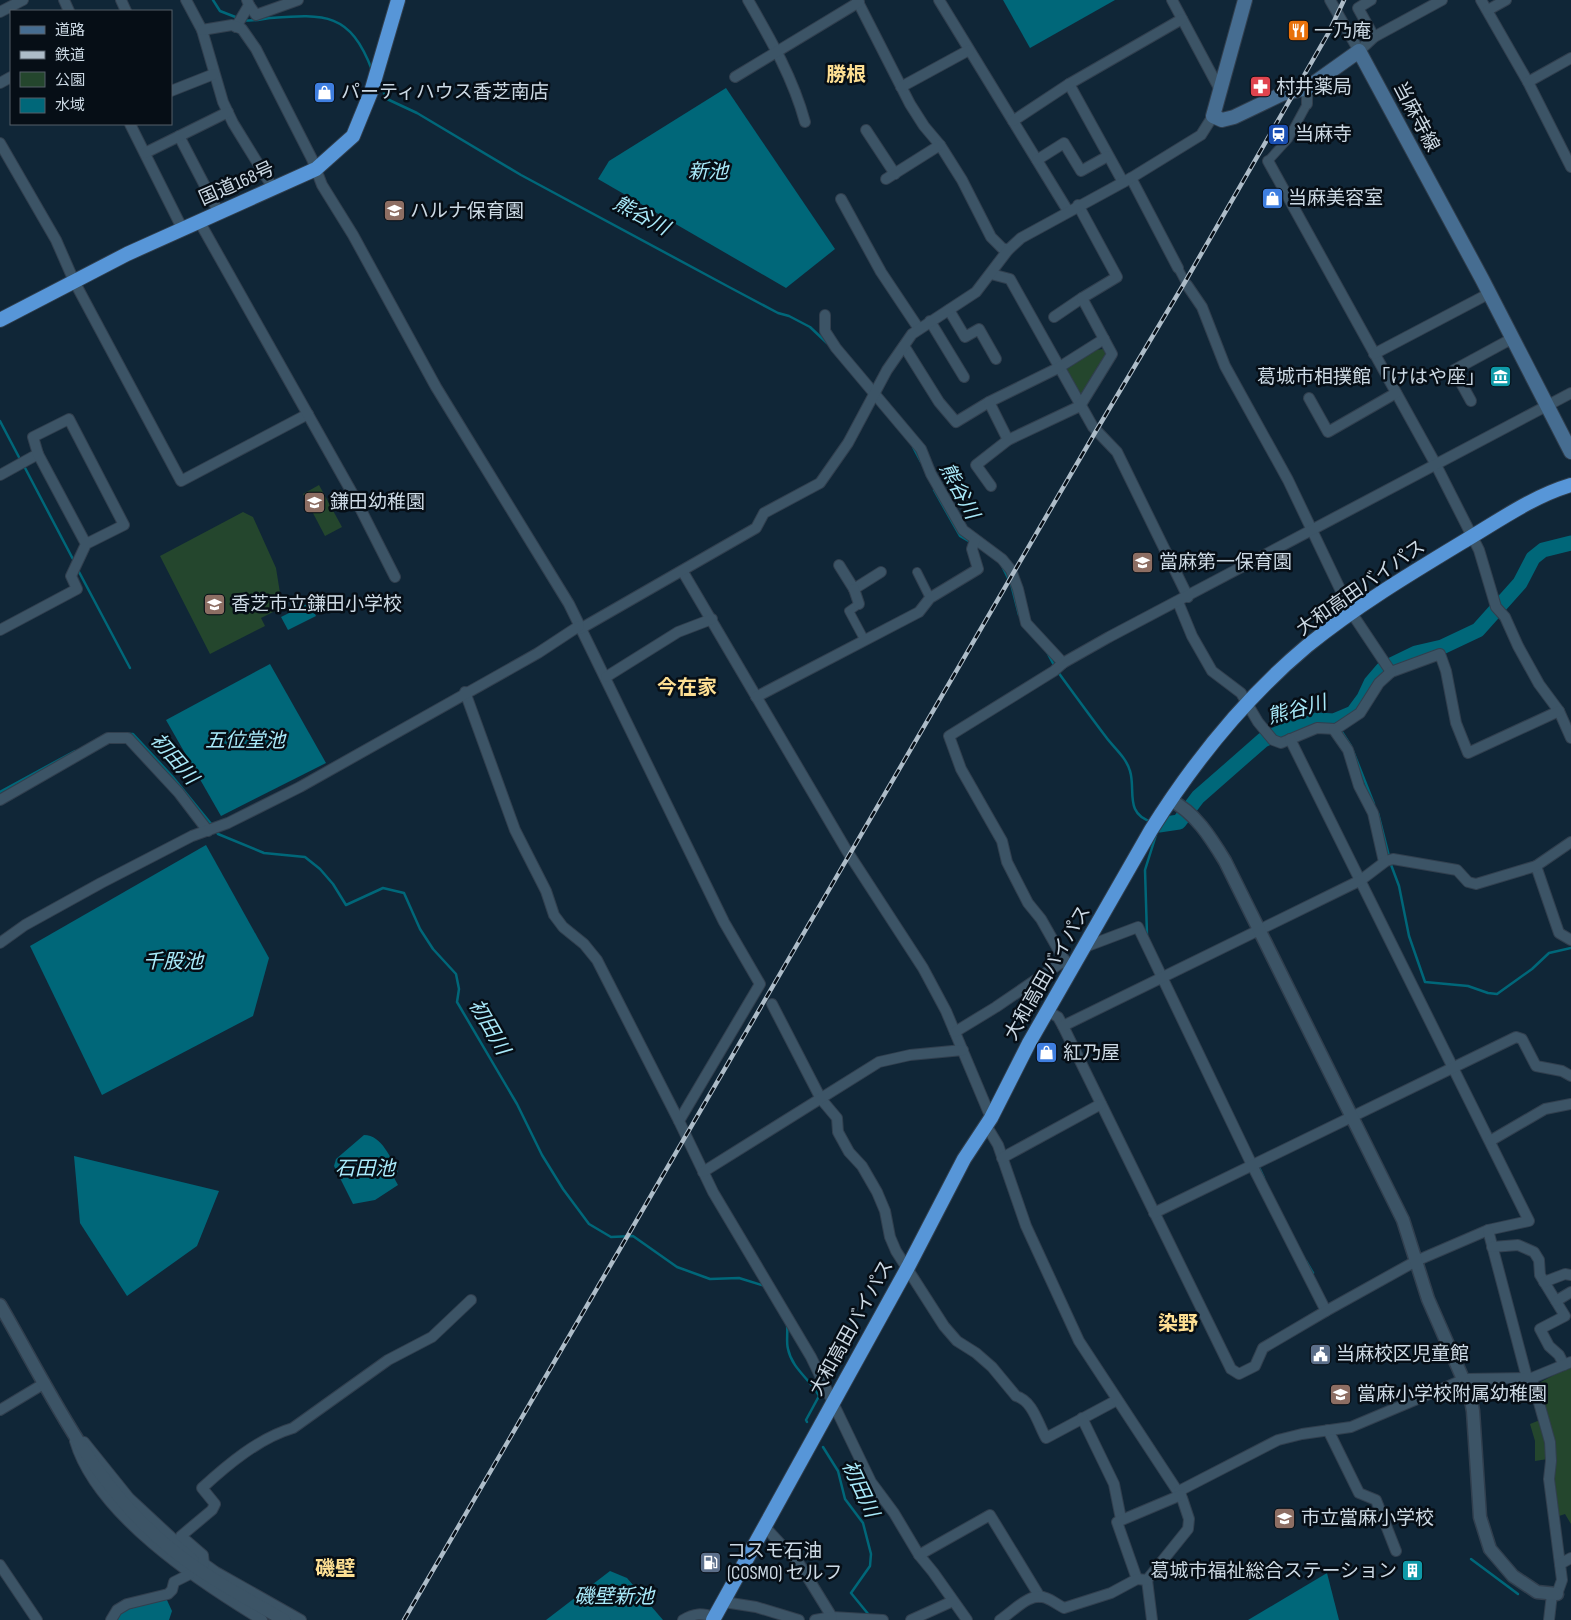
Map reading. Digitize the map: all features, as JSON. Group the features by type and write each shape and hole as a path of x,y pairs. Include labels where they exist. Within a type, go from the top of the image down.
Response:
{"highway":[{"name":"国道168号","path":"0,320 182,228 316,169 353,136 371,92 398,0"},
{"name":"大和高田バイパス","path":"713,1619 908,1267 964,1159 988,1122 1029,1043 1048,1012 1068,966 1084,947 1151,830 1172,805 1209,748 1247,704 1306,647 1352,612 1407,575 1516,509 1557,489 1571,485"}],"main road":[{"path":"1245,0 1213,116 1222,120 1234,117 1282,94 1307,88 1358,51"},
{"name":"当麻寺線","path":"1358,51 1490,293 1571,452"}],"street":[{"path":"6,11 23,0"},
{"path":"186,0 202,30 214,74 228,112 273,188"},
{"path":"236,27 247,5 256,15 298,0"},
{"path":"748,0 778,51 799,101 805,122"},
{"path":"939,0 1068,210"},
{"path":"1172,0 1220,90"},
{"path":"1330,0 1358,51 1374,37 1442,0"},
{"path":"1371,0 1358,8 1374,37"},
{"path":"1481,0 1528,82 1571,167"},
{"path":"1488,10 1506,0"},
{"path":"735,77 861,2 901,87 924,126 940,145 962,180 992,237 1008,250"},
{"path":"1013,121 1069,84 1182,19"},
{"path":"202,30 232,25 242,30 256,49 270,73 322,185 353,235 436,387 569,604 724,922 760,984 678,1121"},
{"path":"901,87 969,50"},
{"path":"1528,82 1571,58"},
{"path":"172,91 214,74"},
{"path":"1069,84 1108,156 1127,180 1187,285 1202,307 1225,366 1267,439 1352,612 1388,668"},
{"path":"1307,88 1307,104 1288,139 1268,161 1435,463 1472,536 1488,574 1498,609 1505,617 1518,646 1539,684 1559,711 1571,738"},
{"path":"145,153 228,112"},
{"path":"0,943 25,925 192,836 212,829 300,787 465,692 683,572 756,528 764,513 820,483 848,443 873,394 912,334 976,292 1008,250 1021,238 1068,210 1127,180 1200,135 1213,116"},
{"path":"131,125 182,228"},
{"path":"866,130 890,176 940,145"},
{"path":"179,136 219,213"},
{"path":"0,143 56,240 74,281 181,481 308,414"},
{"path":"1037,160 1064,143 1081,171 1108,156"},
{"path":"841,199 881,272 919,329"},
{"path":"1054,317 1117,277 1078,205"},
{"path":"199,221 308,414 395,577"},
{"path":"991,274 1010,278 1080,406 1093,427 1117,452 1188,597"},
{"path":"1374,354 1490,293"},
{"path":"991,486 976,465 1008,440 1080,406 1112,354 1082,298"},
{"path":"949,310 965,337 979,329 996,359"},
{"path":"756,697 919,612 930,598 978,569 973,544 931,474 921,449 836,348 825,331 825,315"},
{"path":"930,321 964,377"},
{"path":"904,346 939,402 956,422 989,402 1058,368 1104,338"},
{"path":"1471,402 1454,370 1513,338"},
{"path":"1309,398 1328,432 1396,393"},
{"path":"955,1032 1068,966 1041,919 1028,903 1007,862 1002,841 961,769 949,736 1054,671 1063,663 1435,463 1571,393"},
{"path":"989,402 1008,440"},
{"path":"0,630 78,589 71,576 86,544 124,525 69,419 33,437 38,454 86,544"},
{"path":"0,475 38,454"},
{"path":"973,544 1002,559 1011,570 1018,589 1026,623 1063,663"},
{"path":"839,565 854,589 859,604 849,610 864,639"},
{"path":"683,572 847,851 922,968 955,1032 1026,1226 1079,1341 1180,1493 1188,1520 1188,1529 1142,1580 1064,1608 1046,1597 1028,1599 1002,1620"},
{"path":"854,589 881,572"},
{"path":"917,572 930,598"},
{"path":"1178,602 1192,636 1212,671 1241,693 1272,740 1281,743 1317,728 1338,728 1360,713 1388,668 1440,654 1446,671 1456,723 1468,753 1559,711"},
{"path":"606,677 678,632 712,619"},
{"path":"465,692 515,830 546,891 554,915 564,927 584,944 597,960 703,1172 744,1247 793,1324 834,1402 871,1482 894,1514 919,1555 934,1572 967,1620"},
{"path":"1338,728 1348,750 1360,786 1373,813 1388,861"},
{"path":"0,800 108,738 128,738 212,829"},
{"path":"1048,1012 1058,1017 1063,1026 1231,1369 1239,1374 1255,1366 1263,1348 1416,1261 1488,1230 1529,1221 1290,739"},
{"path":"1172,805 1204,828 1225,861 1403,1220 1428,1299 1465,1379 1474,1410 1480,1517 1490,1549 1513,1576 1537,1592 1555,1594"},
{"path":"1063,1026 1361,880 1388,861 1457,870 1468,882 1476,884 1536,866 1571,842"},
{"path":"1536,866 1559,933 1571,940"},
{"path":"1084,947 1138,927 1252,1166 1326,1311"},
{"path":"772,1004 821,1100 837,1118 838,1132 849,1152 862,1166 877,1192 885,1211 890,1237 896,1251 944,1326 957,1341 976,1352 992,1367 1016,1396 1022,1398 1038,1417 1038,1423 1046,1438 1117,1400"},
{"path":"1154,1213 1516,1037 1522,1039 1536,1066 1562,1071 1571,1076"},
{"path":"703,1172 879,1062 910,1055 962,1050"},
{"path":"1002,1158 1101,1104"},
{"path":"1490,1141 1545,1109 1571,1104"},
{"path":"1488,1230 1550,1442 1551,1461 1549,1479 1562,1580 1555,1594 1549,1620"},
{"path":"1152,1620 1142,1580 1117,1522 1121,1518 1180,1493 1278,1440 1302,1434 1351,1428 1465,1379 1530,1378 1568,1363 1550,1348 1540,1329 1566,1316 1540,1275 1539,1260 1534,1252 1518,1245 1492,1247"},
{"path":"1544,1282 1565,1274 1571,1275"},
{"path":"1556,1301 1571,1292"},
{"path":"204,1564 203,1555 181,1536 212,1510 214,1504 202,1488 256,1447 282,1431 293,1428 388,1360 432,1337 471,1300"},
{"path":"0,1305 71,1428 105,1480 134,1515 155,1536 211,1578 284,1620"},
{"path":"0,1410 45,1383"},
{"path":"1082,1418 1114,1484 1121,1518"},
{"path":"71,1428 101,1460 130,1498 163,1531 204,1564 301,1620"},
{"path":"71,1428 78,1452 105,1493 149,1541 190,1574 262,1620"},
{"path":"1328,1430 1359,1493 1376,1500 1396,1551"},
{"path":"919,1555 990,1515 1040,1597"},
{"path":"765,1527 800,1565 832,1617"},
{"path":"1560,1564 1571,1558"},
{"path":"0,1565 37,1620"},
{"path":"111,1620 121,1607 168,1594 172,1590 174,1582 190,1574"},
{"path":"724,1602 756,1607 799,1620"},
{"path":"911,1620 953,1602"},
{"path":"683,1620 703,1613 713,1619"},
{"path":"815,1620 832,1617 882,1620"}],"green space":[{"path":"1103,349 1107,355 1084,395 1079,394 1063,368 1096,350"},
{"path":"319,485 342,527 325,536 303,494"},
{"path":"243,512 253,517 276,568 280,593 277,610 261,618 265,626 210,654 160,556"},
{"path":"1571,1366 1571,1524 1565,1514 1559,1516 1553,1491 1554,1458 1535,1461 1535,1441 1530,1424 1545,1418 1537,1384"}],"water":[{"path":"1003,0 1115,0 1030,48"},
{"name":"新池","path":"726,88 835,249 786,288 598,179 609,161"},
{"path":"309,603 316,616 288,630 281,617"},
{"name":"五位堂池","path":"270,664 326,763 221,816 166,720"},
{"name":"千股池","path":"206,845 269,958 253,1016 102,1095 30,946"},
{"name":"石田池","path":"364,1135 370,1136 381,1143 398,1172 393,1176 398,1185 375,1200 353,1204 334,1166 336,1159"},
{"path":"74,1156 219,1191 197,1246 127,1296 80,1223"},
{"name":"磯壁新池","path":"610,1571 627,1578 663,1620 546,1620"},
{"path":"1327,1573 1339,1620 1248,1620"},
{"path":"166,1598 172,1611 169,1620 117,1620 120,1612"}],"waterway":[{"name":"熊谷川","path":"213,0 220,11 238,18"},
{"name":"熊谷川","path":"243,20 253,21 306,16 321,17 333,21 345,27 355,37 364,51 372,70"},
{"name":"熊谷川","path":"379,83 387,99 417,113 521,175 778,313 789,316 810,327 827,343"},
{"path":"0,421 21,461"},
{"name":"熊谷川","path":"913,447 921,462"},
{"path":"24,466 75,563"},
{"name":"熊谷川","path":"934,490 960,536 972,543"},
{"name":"熊谷川","path":"1159,825 1179,822 1198,797 1263,740 1291,728 1317,720 1334,721 1353,713 1364,698 1371,683 1383,669 1416,653 1442,647 1478,630 1520,583 1533,558 1543,550 1571,543"},
{"name":"熊谷川","path":"1002,566 1011,584 1019,615"},
{"path":"78,570 130,668"},
{"name":"熊谷川","path":"1047,652 1055,667"},
{"name":"熊谷川","path":"1058,672 1126,761 1132,778 1134,807 1143,818 1152,822"},
{"path":"1340,729 1351,746"},
{"name":"初田川","path":"129,734 133,734 172,776 212,825"},
{"name":"初田川","path":"0,792 75,751"},
{"path":"1353,751 1374,804"},
{"path":"1378,813 1389,856"},
{"name":"初田川","path":"215,830 218,834 264,853 305,857 320,869 333,884 346,905 383,888 404,893 420,929 433,949 456,974 459,989 457,1002 517,1104 542,1155 563,1189 589,1224 611,1237 633,1236 677,1267 710,1279 739,1278 765,1286"},
{"path":"1147,935 1145,870 1156,835"},
{"path":"1390,862 1399,886 1409,936 1425,982 1468,986 1497,994 1532,969 1549,953 1571,948"},
{"path":"1258,1165 1264,1178"},
{"path":"1306,1261 1313,1273"},
{"name":"初田川","path":"787,1325 787,1346 793,1363 819,1396 806,1420 807,1422"},
{"name":"初田川","path":"823,1447 838,1471 845,1499 863,1523 871,1554 870,1566 851,1593 869,1615"},
{"path":"1471,1559 1518,1594"}],"railway":[{"path":"404,1620 1096,431 1185,282 1329,32 1344,0"}],"place":[{"name":"一乃庵","path":"1298,31"},
{"name":"村井薬局","path":"1260,87"},
{"name":"パーティハウス香芝南店","path":"325,92"},
{"name":"当麻寺","path":"1279,134"},
{"name":"当麻美容室","path":"1272,198"},
{"name":"ハルナ保育園","path":"394,211"},
{"name":"葛城市相撲館「けはや座」","path":"1501,377"},
{"name":"鎌田幼稚園","path":"314,502"},
{"name":"當麻第一保育園","path":"1143,562"},
{"name":"香芝市立鎌田小学校","path":"215,604"},
{"name":"紅乃屋","path":"1047,1053"},
{"name":"当麻校区児童館","path":"1320,1354"},
{"name":"當麻小学校附属幼稚園","path":"1341,1394"},
{"name":"市立當麻小学校","path":"1285,1518"},
{"name":"コスモ石油 (COSMO) セルフ","path":"711,1562"},
{"name":"葛城市福祉総合ステーション","path":"1413,1571"}],"district":[{"name":"勝根","path":"846,75"},
{"name":"今在家","path":"687,688"},
{"name":"染野","path":"1178,1324"},
{"name":"磯壁","path":"335,1569"}]}
